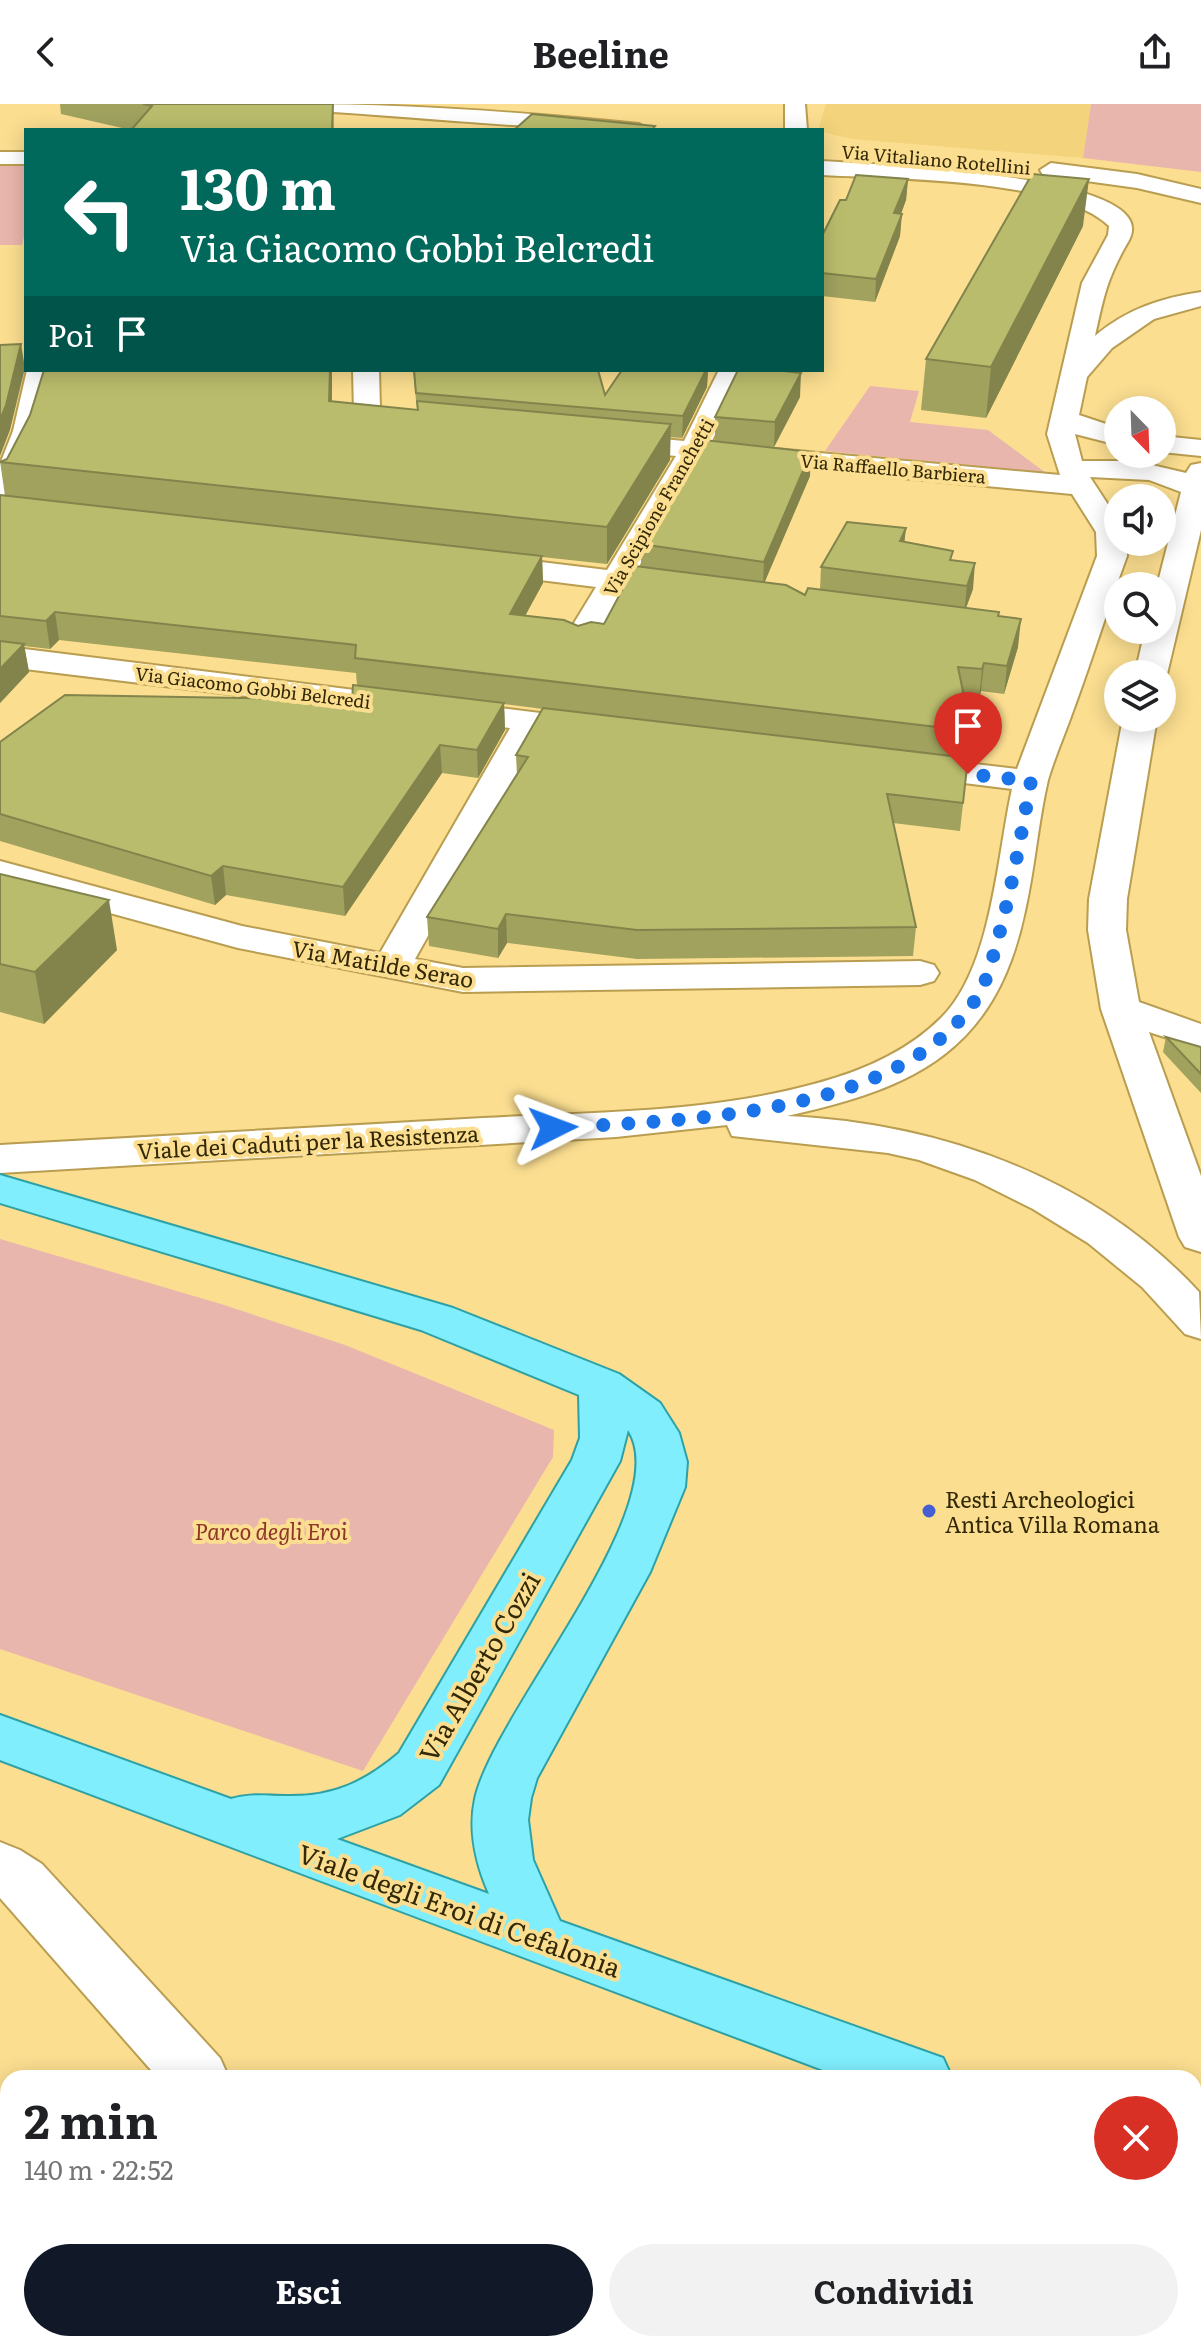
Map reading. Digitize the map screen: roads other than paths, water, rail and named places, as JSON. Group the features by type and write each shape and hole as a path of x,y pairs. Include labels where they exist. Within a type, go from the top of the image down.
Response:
{"main road":[{"path":"0,1189 437,1319 602,1386 636,1409 655,1433 663,1462 660,1487 624,1572 510,1775 500,1805 498,1823 506,1867 539,1939"},
{"name":"Via Alberto Cozzi","path":"192,1810 278,1822 315,1819 365,1808 385,1798 419,1769 596,1461 604,1438 602,1386"},
{"name":"Viale degli Eroi di Cefalonia","path":"0,1737 899,2070"}],"street":[{"path":"304,104 438,123"},
{"path":"795,104 796,128"},
{"path":"281,113 582,128"},
{"name":"Via Vitaliano Rotellini","path":"824,150 840,163 1046,179"},
{"path":"0,158 24,158"},
{"path":"829,193 840,163"},
{"path":"1046,179 1201,179"},
{"path":"1046,179 1145,182 1201,196"},
{"name":"Viale dei Caduti per la Resistenza","path":"0,1159 616,1124 717,1115 829,1094 885,1074 927,1049 964,1014 985,982 1009,901 1031,781 1113,551 1111,532 1076,478 1062,440 1094,283 1120,235 1121,224 1116,215 1046,179"},
{"path":"1076,373 1099,344 1129,320 1167,305 1201,299"},
{"path":"5,502 26,443 40,372"},
{"path":"366,372 366,411 372,417 390,423 441,427"},
{"name":"Via Scipione Franchetti","path":"579,641 694,449 731,372"},
{"path":"1064,419 1104,432"},
{"name":"Via Raffaello Barbiera","path":"583,440 915,470 1076,478 1135,468 1198,479"},
{"path":"1176,445 1201,448"},
{"path":"1176,572 1198,479"},
{"path":"459,561 710,591"},
{"name":"Via Giacomo Gobbi Belcredi","path":"0,656 624,732"},
{"path":"391,967 531,721"},
{"path":"1138,732 1108,899 1107,930 1121,1009 1201,1237"},
{"path":"875,762 1031,781"},
{"name":"Via Matilde Serao","path":"0,872 238,937 450,978 489,981 920,973"},
{"path":"1121,1009 1201,1037"},
{"path":"1148,1084 1201,1139"},
{"name":"Viale dei Caduti per la Resistenza","path":"616,1124 788,1128 933,1150 990,1171 1099,1229 1151,1270 1201,1323"},
{"path":"0,1867 22,1882 191,2070"}],"place":[{"name":"Resti Archeologici Antica Villa Romana","path":"929,1511"}],"park label":[{"name":"Parco degli Eroi","path":"271,1530"}]}
